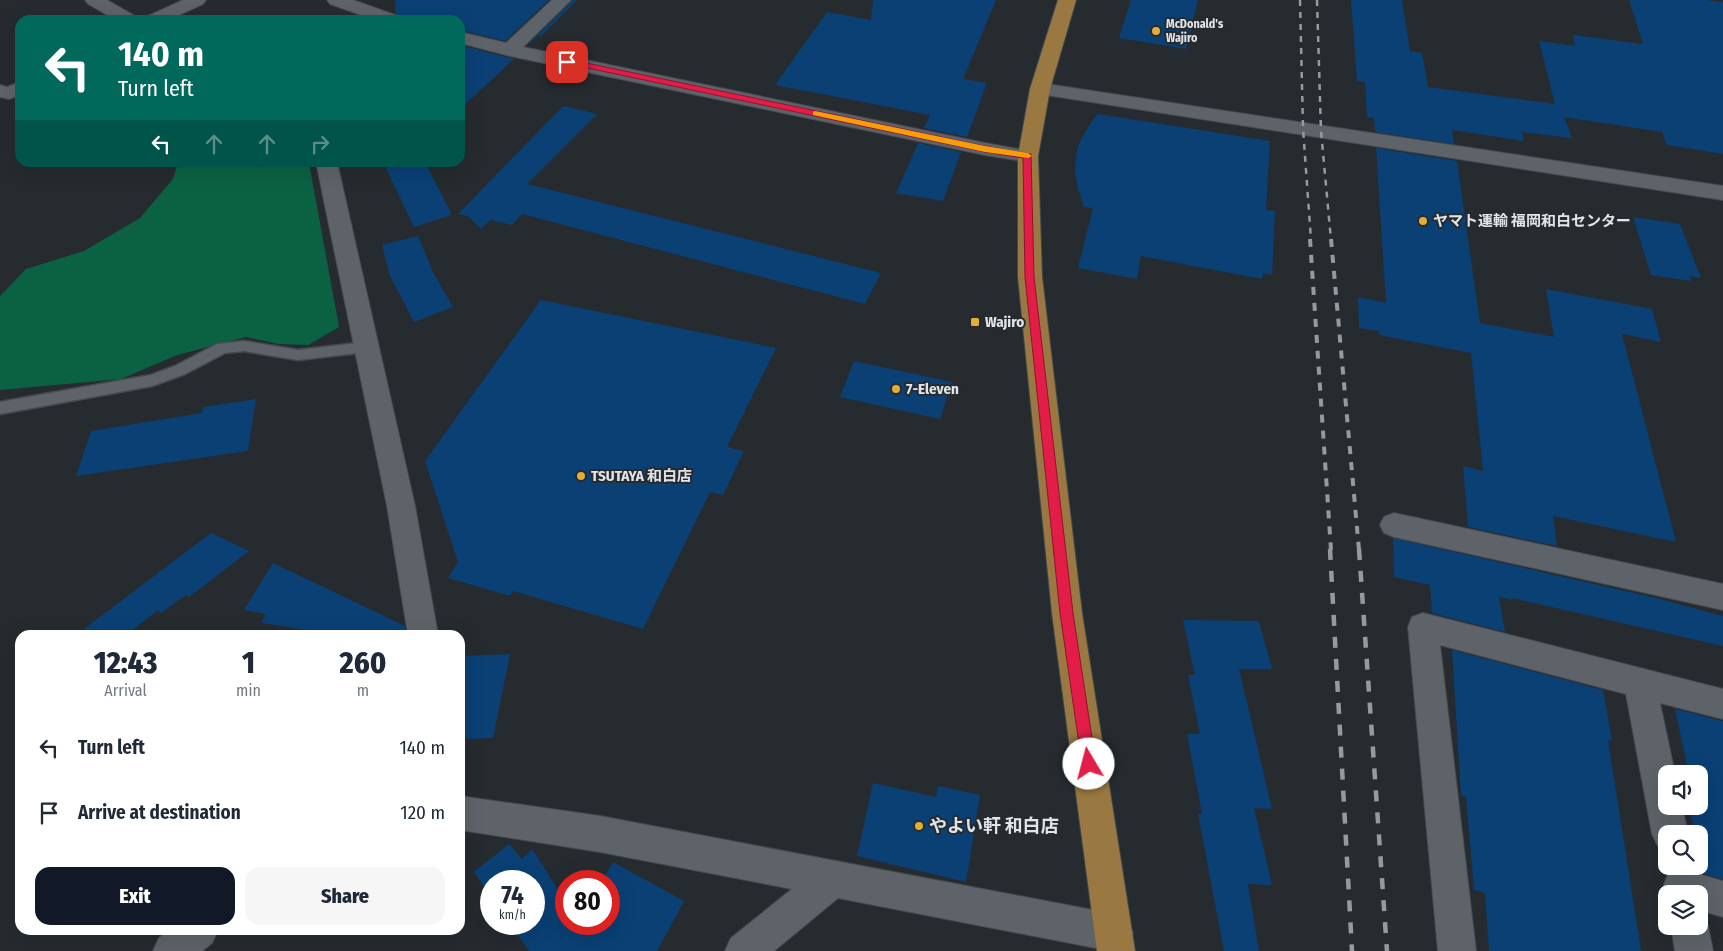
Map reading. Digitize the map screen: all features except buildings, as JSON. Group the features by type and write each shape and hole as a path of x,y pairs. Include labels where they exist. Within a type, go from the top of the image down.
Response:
{"highway":[{"path":"1067,0 1040,89 1028,156 1030,277 1063,584 1115,942"}],"street":[{"path":"94,0 120,15"},
{"path":"167,15 197,0"},
{"path":"336,0 374,15"},
{"path":"510,50 562,0"},
{"path":"465,38 510,50 975,147 1028,156"},
{"path":"1040,89 1723,193"},
{"path":"0,91 9,93 15,90"},
{"path":"327,167 401,506 422,630"},
{"path":"1394,525 1723,597"},
{"path":"1458,951 1424,627 1723,704"},
{"path":"1640,682 1668,825"},
{"path":"465,814 600,834 833,879 1115,942"},
{"path":"744,951 833,879"},
{"path":"1680,882 1723,899"},
{"path":"172,951 193,935"},
{"path":"1691,935 1694,951"}],"lane":[{"path":"0,408 152,380 180,370 222,348 244,346 298,355 366,346"}],"green space":[{"path":"177,167 310,167 339,327 308,345 279,344 246,337 177,355 121,379 0,390 0,296 26,269 84,251 140,218 173,179"}],"railway":[{"path":"1300,0 1303,128 1311,240"},
{"path":"1317,0 1321,131 1331,240"},
{"path":"1310,239 1331,550"},
{"path":"1331,239 1359,550"},
{"path":"1330,549 1352,951"},
{"path":"1359,549 1387,951"}],"slow traffic":[{"path":"815,114 1028,156"}],"place":[{"name":"McDonald's Wajiro","path":"1156,31"},
{"name":"ヤマト運輸 福岡和白センター","path":"1423,221"},
{"name":"Wajiro","path":"975,322"},
{"name":"7-Eleven","path":"896,389"},
{"name":"TSUTAYA 和白店","path":"581,476"},
{"name":"やよい軒 和白店","path":"919,826"}],"route":[{"path":"567,62 985,149 1028,156 1030,277 1067,613 1089,764"}]}
